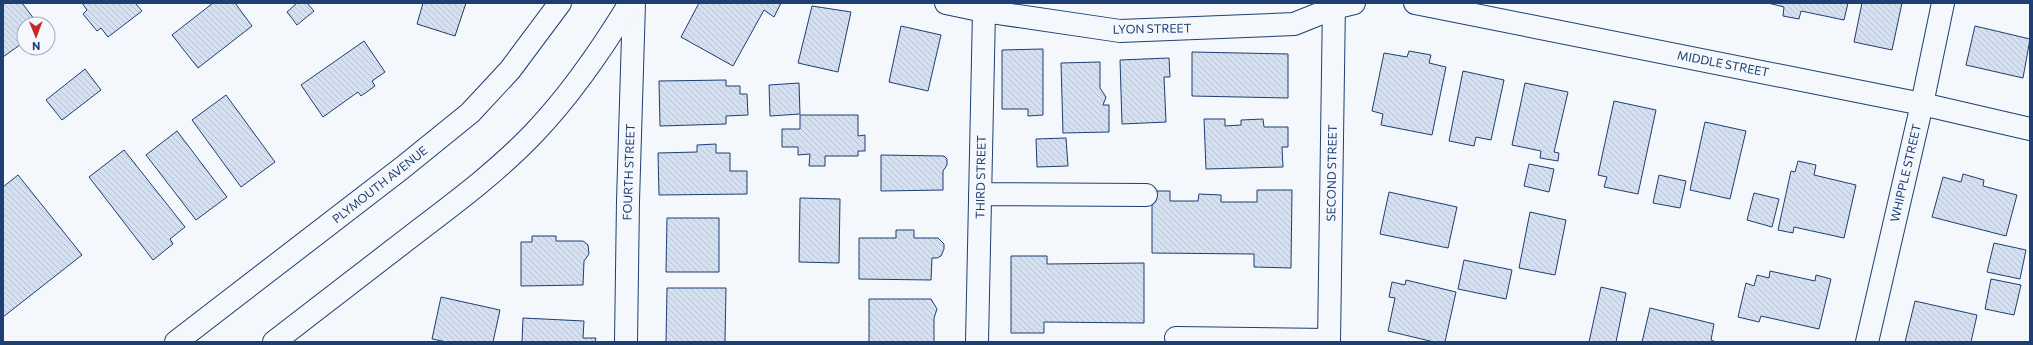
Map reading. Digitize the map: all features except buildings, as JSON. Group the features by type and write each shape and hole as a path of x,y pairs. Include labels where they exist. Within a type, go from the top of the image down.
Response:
{"street":[{"name":"PLYMOUTH AVENUE","path":"176,342 436,142 470,114 510,70 560,3"},
{"path":"274,342 450,207 512,156 577,84 610,36 630,3"},
{"name":"FOURTH STREET","path":"626,342 628,201 634,3"},
{"name":"LYON STREET","path":"946,3 984,11 1120,31 1294,24 1340,5"},
{"name":"WHIPPLE STREET","path":"1867,342 1922,104 1943,3"},
{"name":"MIDDLE STREET","path":"1420,4 1922,104 2030,129"},
{"name":"SECOND STREET","path":"1329,341 1340,5"},
{"name":"THIRD STREET","path":"977,342 984,11"},
{"path":"980,194 1146,195"},
{"path":"1176,338 1329,341"}]}
